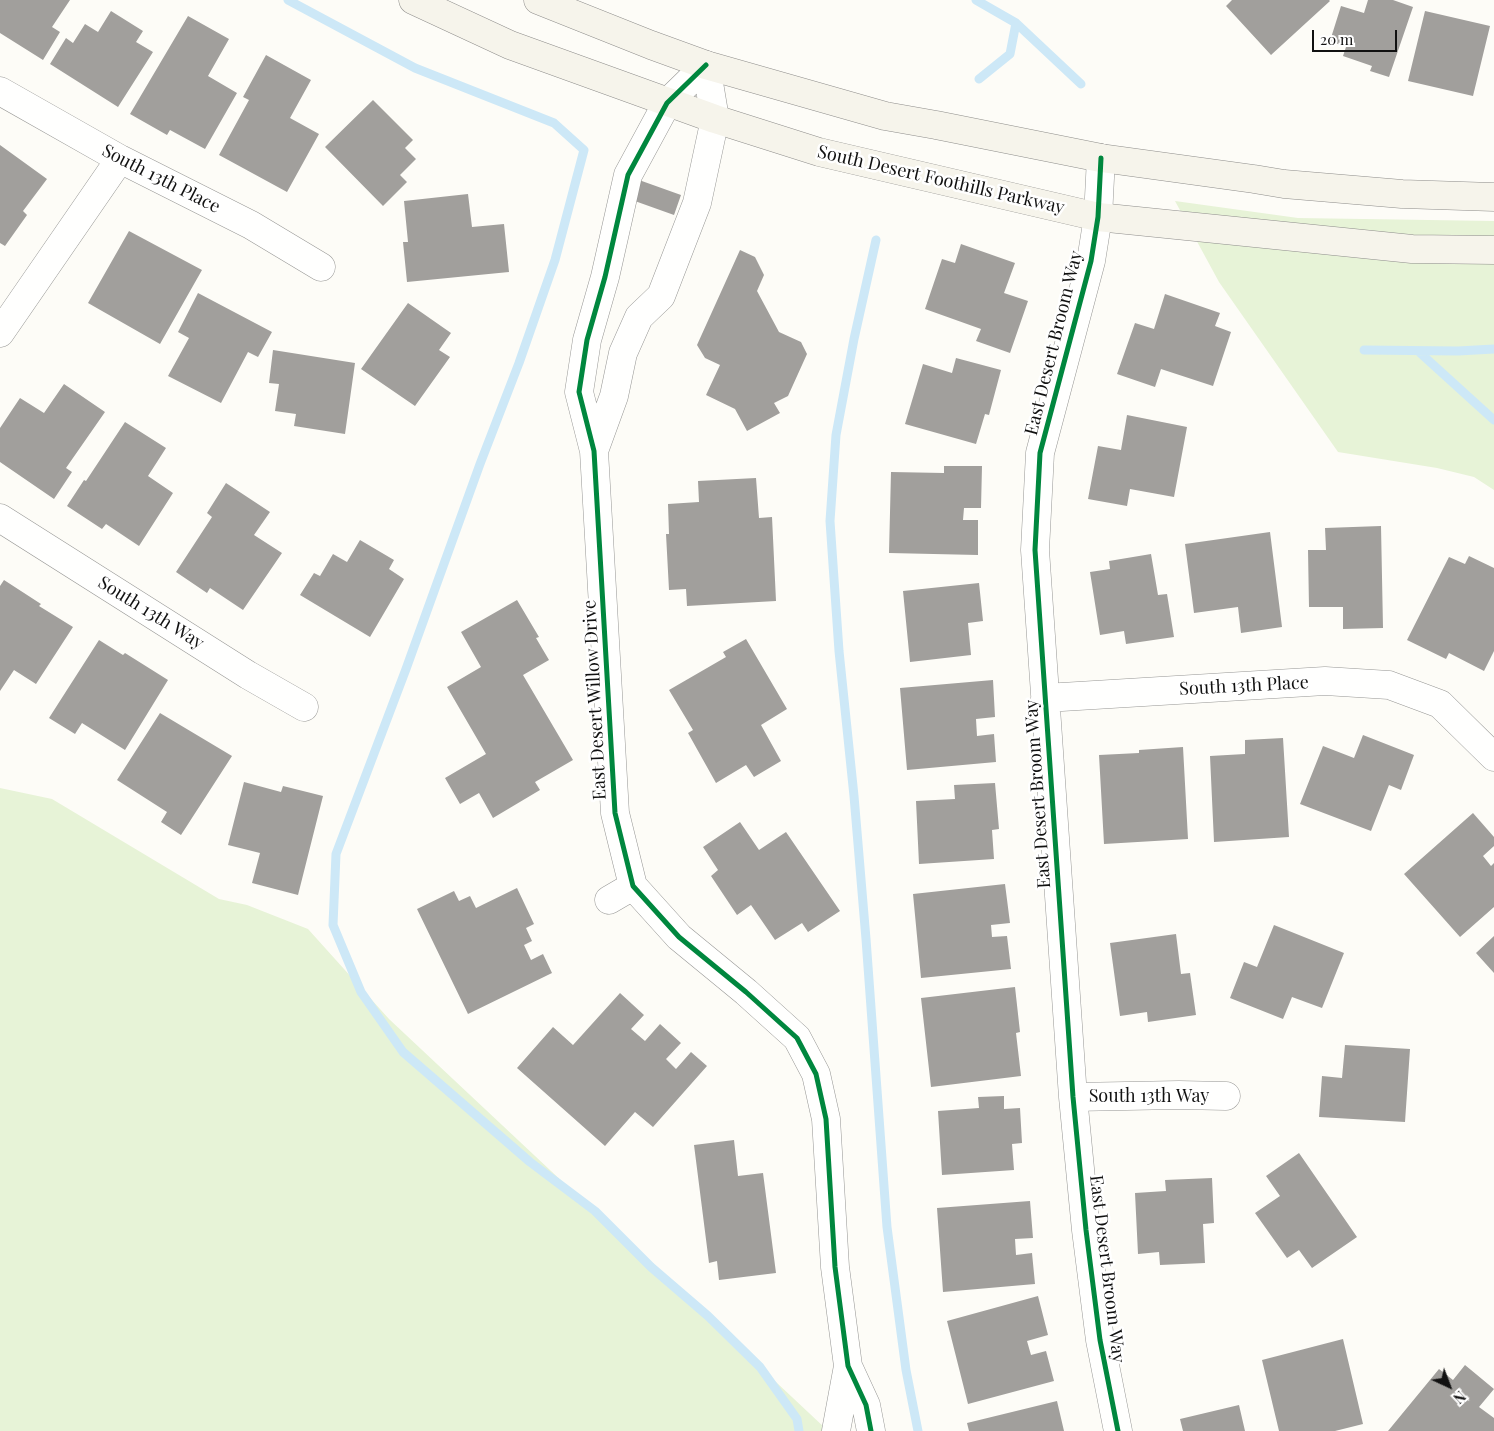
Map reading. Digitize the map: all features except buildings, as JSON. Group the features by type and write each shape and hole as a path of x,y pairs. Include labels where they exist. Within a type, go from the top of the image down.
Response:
{"street":[{"name":"South Desert Foothills Parkway","path":"413,0 510,45 667,103 819,152 1098,217 1412,249 1494,250"},
{"path":"538,0 706,65 885,116 1100,158 1284,184 1402,194 1494,197"},
{"name":"East Desert Willow Drive","path":"706,65 667,103 628,174 605,277 587,340 579,392 594,451 615,813 632,886 679,937 746,992 797,1038 816,1074 826,1119 835,1267 848,1366 866,1405 871,1431"},
{"name":"East Desert Willow Drive","path":"594,451 614,396 623,353 639,317 661,296 697,203 715,119 706,65"},
{"name":"South 13th Place","path":"0,92 120,159 251,226 321,267"},
{"name":"East Desert Broom Way","path":"1100,158 1098,217 1091,261 1040,453 1035,550 1073,1097 1086,1230 1100,1340 1118,1431"},
{"path":"0,333 120,159"},
{"name":"South 13th Way","path":"0,518 248,675 304,707"},
{"name":"South 13th Place","path":"1045,698 1325,681 1389,685 1440,704 1494,757"},
{"path":"609,900 632,886"},
{"name":"South 13th Way","path":"1073,1097 1226,1096"},
{"name":"East Desert Willow Drive","path":"836,1431 848,1366"}],"green space":[{"path":"1175,201 1298,218 1494,221 1494,490 1474,477 1437,468 1338,452 1219,282"},
{"path":"0,788 52,799 219,899 247,905 308,929 389,1019 825,1428 825,1431 0,1431"}],"waterway":[{"path":"288,0 415,68 554,123 584,150 555,260 519,363 336,854 333,925 361,992 403,1052 530,1162 595,1211 651,1267 708,1316 760,1367 797,1419 799,1431"},
{"path":"976,0 1016,23 1081,84"},
{"path":"979,79 1010,54 1016,23"},
{"path":"876,240 854,339 836,435 830,521 839,651 866,939 887,1227 906,1370 918,1431"},
{"path":"1364,350 1458,351 1494,349"},
{"path":"1418,351 1494,420"}],"cycle path":[{"path":"706,65 667,103 628,175 605,277 587,340 579,392 594,451 615,813 633,886 679,937 746,992 797,1038 816,1074 826,1119 835,1267 848,1366 866,1405 871,1431"},
{"path":"1101,158 1098,217 1091,261 1040,453 1035,550 1073,1097 1086,1230 1100,1340 1118,1431"}]}
